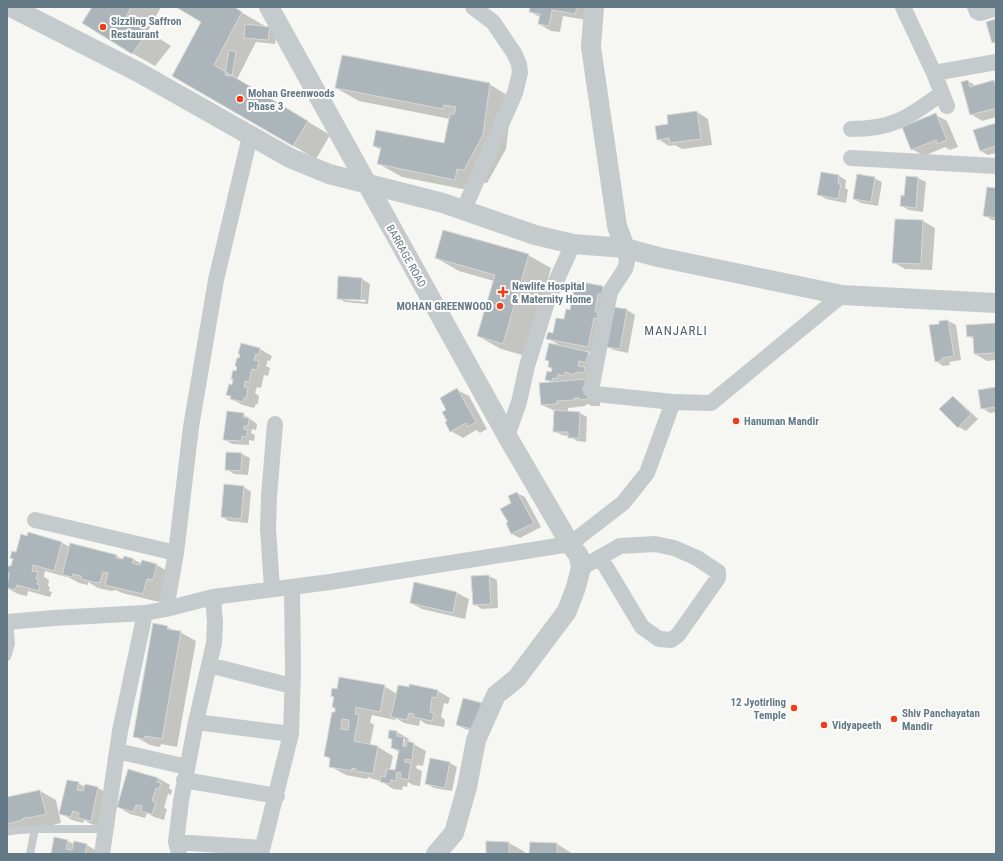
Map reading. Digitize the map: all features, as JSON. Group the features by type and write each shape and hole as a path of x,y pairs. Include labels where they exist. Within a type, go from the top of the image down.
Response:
{"street":[{"path":"11,7 140,72 290,158 329,174 464,209 535,235 573,244 625,248 658,257 842,295 996,303"},
{"name":"BARRAGE ROAD","path":"269,7 507,436 570,544 579,556 581,568"},
{"path":"464,209 515,93 520,73 519,64 514,53 493,22 473,7"},
{"path":"594,7 591,47 617,226 625,248 627,262 625,269 610,292 590,390 596,394 674,402 711,403 842,295"},
{"path":"852,129 887,126 945,100 903,7"},
{"path":"975,7 977,12 980,13 996,8"},
{"path":"934,73 996,62"},
{"path":"166,609 176,553 191,427 215,288 250,136"},
{"path":"851,158 996,166"},
{"path":"507,436 519,402 527,366 548,298 573,244"},
{"path":"8,622 145,613 166,609 212,596 292,587 570,544 623,503 646,473 674,402"},
{"path":"272,589 268,528 275,424"},
{"path":"35,520 176,553"},
{"path":"436,854 454,833 467,787 476,740 496,695 517,678 567,611 581,568 600,557 620,546 654,544 674,548 697,558 718,572 718,578 678,635 671,640 659,639 642,626 600,557"},
{"path":"212,596 214,643 186,773 178,848 261,851 277,796 291,734 292,587"},
{"path":"102,854 118,751 145,613"},
{"path":"209,665 292,686"},
{"path":"196,722 291,734"},
{"path":"118,751 186,773 277,796"}],"lane":[{"path":"7,658 10,644 8,622"},
{"path":"7,831 35,829 106,829"},
{"path":"30,854 35,829"}],"building":[{"path":"92,7 131,7 126,17 148,32 132,54 82,23"},
{"name":"Mohan Greenwoods Phase 3","path":"176,7 234,7 242,12 214,65 308,121 293,146 172,76 201,22"},
{"path":"530,7 577,7 575,14 552,10 549,26 538,24 540,14 529,12"},
{"path":"996,19 996,42 992,43 986,22"},
{"path":"245,24 270,27 268,40 244,38"},
{"path":"229,50 236,52 232,76 225,75"},
{"path":"342,55 490,83 483,135 464,170 457,169 455,180 377,164 381,148 373,146 376,130 444,143 450,114 454,114 456,107 444,105 443,109 335,88"},
{"path":"968,80 970,87 994,80 996,89 996,108 970,115 961,82"},
{"path":"697,111 701,139 670,143 669,138 657,140 655,126 668,124 667,115"},
{"path":"936,113 947,140 937,144 936,140 911,150 902,127"},
{"path":"996,123 996,146 980,151 973,130"},
{"path":"821,172 839,175 838,184 841,184 838,199 817,195"},
{"path":"857,174 875,177 871,202 853,199"},
{"path":"906,176 918,177 916,208 900,206 901,195 904,196"},
{"path":"987,187 996,188 996,218 983,216"},
{"path":"895,219 923,220 921,264 892,263"},
{"name":"MOHAN GREENWOOD","path":"443,230 529,254 503,344 477,336 495,275 435,258"},
{"path":"338,276 362,278 361,300 337,299"},
{"path":"575,281 603,286 602,294 598,294 595,312 598,312 597,319 594,318 588,347 546,339 548,332 553,333 556,318 564,319 566,309 570,310"},
{"path":"612,307 627,309 620,349 605,347"},
{"path":"948,320 954,356 942,358 942,361 935,362 929,325 939,324 939,321"},
{"path":"996,323 996,353 974,354 973,336 967,337 966,325"},
{"path":"241,343 260,348 259,355 256,354 254,360 259,361 257,370 252,369 249,382 245,381 244,387 248,388 248,392 243,402 230,399 231,396 226,395 229,384 232,385 233,379 231,379 233,370 236,371 237,367 235,366 237,358 239,358 240,354 238,354"},
{"path":"549,343 589,352 586,363 579,361 578,366 585,367 584,373 576,372 575,375 565,372 564,376 558,374 557,379 553,378 552,381 545,380 547,371 551,372 552,368 548,367 549,361 545,360"},
{"path":"586,379 586,387 583,387 583,391 588,391 588,399 579,400 579,398 574,398 574,400 557,401 557,404 541,405 539,383"},
{"path":"996,387 996,407 981,409 978,390"},
{"path":"457,388 476,422 468,427 466,423 450,432 445,422 447,421 442,412 446,410 440,398"},
{"path":"953,396 971,414 958,428 939,409"},
{"path":"554,410 580,412 579,438 568,438 568,432 553,432"},
{"path":"227,411 244,413 243,417 249,418 248,426 244,426 244,429 248,430 246,437 242,436 241,441 223,440"},
{"path":"226,452 242,453 241,471 225,470"},
{"path":"224,484 244,486 241,519 221,517"},
{"path":"517,492 534,523 511,534 506,523 508,522 500,509 511,503 508,496"},
{"path":"28,532 62,542 54,571 33,565 32,571 38,572 36,579 39,579 37,584 40,585 39,591 17,585 15,590 7,588 9,573 7,573 7,570 8,566 11,566 13,559 10,558 12,551 16,552 21,534 27,536"},
{"path":"70,543 117,555 116,558 123,559 124,556 134,559 132,563 140,565 142,560 157,564 153,580 147,579 143,594 105,585 108,573 103,572 100,583 81,579 81,576 73,574 72,577 62,575"},
{"path":"489,575 491,604 473,605 471,576"},
{"path":"414,582 457,592 453,613 410,603"},
{"path":"153,623 168,626 167,629 181,631 162,739 145,736 144,739 133,737"},
{"path":"339,677 385,685 380,712 356,707 355,714 359,715 354,741 378,746 373,774 356,771 356,769 352,768 352,771 329,767 330,758 324,756 332,712 335,712 335,708 332,707 334,697 331,696 332,688 337,689","holes":["342,719 349,720 348,730 341,729"]},
{"path":"409,684 438,690 437,698 432,697 430,712 434,713 432,721 413,717 414,714 409,713 407,720 391,717 398,685 409,687"},
{"path":"463,698 482,703 475,730 456,725"},
{"path":"389,730 397,731 397,736 404,737 403,746 406,747 407,741 414,743 412,760 405,759 405,762 411,763 408,780 400,778 401,773 397,772 396,781 391,780 390,784 380,782 381,776 385,777 387,769 395,770 399,750 391,748 392,739 388,738"},
{"path":"430,758 450,762 445,788 425,784"},
{"path":"128,769 158,778 157,782 161,783 159,789 156,788 152,801 156,802 152,814 141,811 142,806 136,805 133,812 117,807"},
{"path":"67,780 79,782 77,790 83,791 85,784 98,787 91,821 78,818 79,813 73,811 71,817 59,814"},
{"path":"40,790 46,814 29,817 7,824 7,797"},
{"path":"54,837 68,840 66,849 72,850 74,841 87,844 85,854 51,854"},
{"path":"486,841 509,842 509,854 486,854"},
{"path":"530,842 557,843 557,854 529,854"}],"place":[{"name":"Sizzling Saffron Restaurant","path":"103,27"},
{"name":"Mohan Greenwoods Phase 3","path":"240,99"},
{"name":"Newlife Hospital & Maternity Home","path":"503,292"},
{"name":"MOHAN GREENWOOD","path":"500,306"},
{"name":"Hanuman Mandir","path":"736,421"},
{"name":"12 Jyotirling Temple","path":"794,708"},
{"name":"Shiv Panchayatan Mandir","path":"894,719"},
{"name":"Vidyapeeth","path":"824,725"}],"district":[{"name":"MANJARLI","path":"676,330"}]}
